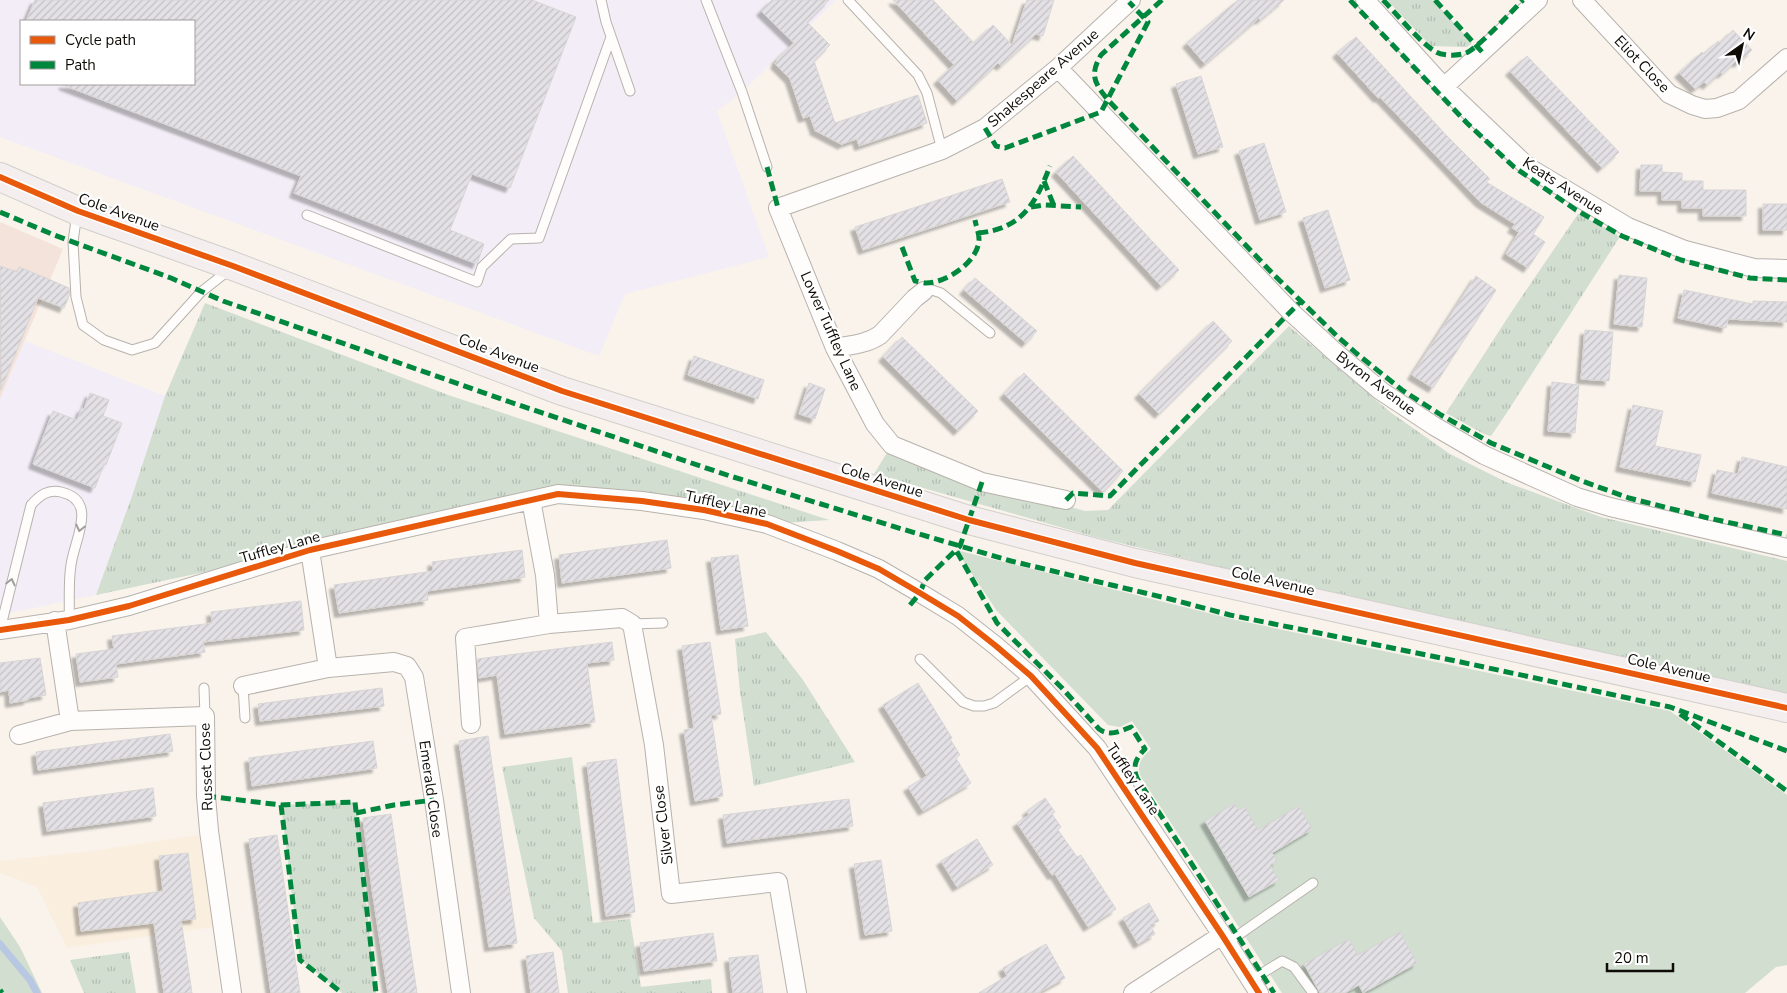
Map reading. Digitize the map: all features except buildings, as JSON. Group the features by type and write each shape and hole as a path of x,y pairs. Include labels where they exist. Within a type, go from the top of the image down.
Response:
{"highway":[{"name":"Cole Avenue","path":"0,177 78,211 233,266 562,391 969,520 1135,563 1787,708"}],"street":[{"name":"Keats Avenue","path":"1364,0 1444,87 1528,167 1628,226 1685,250 1754,268 1787,269"},
{"path":"1444,87 1538,0"},
{"name":"Eliot Close","path":"1582,0 1669,94 1705,109 1717,108 1739,100 1787,58"},
{"name":"Shakespeare Avenue","path":"778,208 942,150 985,128 1058,68 1129,1"},
{"name":"Byron Avenue","path":"1058,68 1291,312 1381,391 1434,426 1484,455 1576,497 1610,507 1787,548"},
{"name":"Lower Tuffley Lane","path":"778,208 835,348 875,424 892,445 982,482 1066,500"},
{"path":"835,348 874,339 924,291"},
{"name":"Tuffley Lane","path":"0,630 62,620 129,606 310,550 558,494 642,501 704,510 777,528 879,569 958,616 1031,676 1097,748 1255,986"},
{"path":"531,500 545,575 549,624"},
{"path":"310,550 328,668"},
{"path":"471,724 465,638 549,624 622,618 632,624"},
{"path":"62,620 70,721"},
{"name":"Silver Close","path":"632,624 654,745 672,894 778,882 796,993"},
{"name":"Emerald Close","path":"243,686 328,668 394,662 407,666 414,677 434,800 461,993"},
{"name":"Russet Close","path":"19,735 70,721 205,716 206,796 209,831 232,993"},
{"path":"1133,993 1225,939"}],"lane":[{"path":"601,0 611,37 630,91"},
{"path":"706,0 742,92 767,167"},
{"path":"848,0 918,75 927,93 942,150"},
{"path":"307,215 477,282 482,267 511,239 538,238 611,37"},
{"path":"78,211 73,242 76,297 83,325 104,340 132,350 155,343 201,292 233,266"},
{"path":"924,291 932,290 941,293 990,333"},
{"path":"0,630 31,505 40,495 59,491 72,495 78,500 82,509 82,521 70,566 62,620"},
{"path":"632,624 663,623"},
{"path":"920,659 963,702 974,706 994,703 1031,676"},
{"name":"Emerald Close","path":"243,686 245,718"},
{"path":"204,688 205,716"},
{"path":"1225,939 1313,883"},
{"path":"1255,986 1282,961 1294,967 1312,993"}],"shaded area":[{"path":"0,0 836,0 742,92 717,111 769,257 625,294 599,356 0,137"},
{"path":"0,222 63,249 0,399"},
{"path":"25,341 165,396 132,496 96,595 0,615 0,399"},
{"path":"199,835 213,927 67,948 37,887 0,873 0,861 92,851"}],"green space":[{"path":"1387,0 1433,0 1472,43 1467,47 1431,46"},
{"path":"1578,214 1616,233 1619,238 1491,436 1484,434 1446,413"},
{"path":"205,303 451,396 829,520 767,524 558,494 310,550 96,595 132,496 165,396"},
{"path":"1289,326 1390,412 1450,454 1508,483 1601,517 1787,561 1787,694 1220,567 1095,537 874,474 888,451 904,460 1085,511 1108,510"},
{"path":"956,550 1236,620 1670,711 1787,795 1787,965 1776,967 1745,993 1282,993 1141,777 1140,762 1151,749 1132,721 1120,727 1108,725 997,611"},
{"path":"766,632 803,680 855,762 754,786 740,692 735,639"},
{"path":"572,757 593,923 630,919 641,987 711,979 712,993 568,993 562,951 534,918 502,767"},
{"path":"355,802 376,993 342,993 300,960 281,805"},
{"path":"0,917 20,947 42,993 0,993"},
{"path":"129,952 136,993 84,993 70,960"}],"waterway":[{"path":"0,944 30,980 37,993"}],"marked path":[{"path":"1162,0 1101,55 1095,68 1097,84 1108,100 1275,276 1356,353 1402,390 1441,415 1491,443 1582,481 1629,498 1787,535"},
{"path":"1350,0 1467,123 1514,167 1576,210 1622,236 1681,260 1750,278 1787,280"},
{"path":"1383,0 1429,48 1439,53 1451,55 1463,54 1471,50 1523,0"},
{"path":"1435,0 1482,52"},
{"path":"985,128 996,146 1005,148 1101,112 1148,22 1129,2"},
{"path":"978,233 1006,226 1025,212 1039,192 1050,166"},
{"path":"767,167 778,208"},
{"path":"1044,181 1054,206"},
{"path":"1031,207 1045,205 1081,207"},
{"path":"0,212 54,235 171,278 223,301 510,402 730,476 902,529 1011,561 1230,615 1670,707 1787,751"},
{"path":"902,247 915,281 926,283 943,279 968,263 974,255 979,239 975,220"},
{"path":"1066,500 1073,493 1110,496 1301,301"},
{"path":"982,482 960,546 956,550 997,623 1062,688 1099,729 1111,733 1131,727 1145,749 1136,762 1137,778 1274,993"},
{"path":"910,605 920,593 925,580 956,550"},
{"path":"1680,714 1787,791"},
{"path":"206,796 281,805 355,802 376,993"},
{"path":"356,813 394,805 434,800"},
{"path":"281,805 300,960 342,993"}],"cycle path":[{"path":"0,177 78,211 233,266 562,391 969,520 1135,563 1787,708"},
{"path":"0,630 69,620 129,606 310,550 558,494 642,501 704,510 767,524 879,569 958,616 1031,676 1097,748 1259,993"}]}
